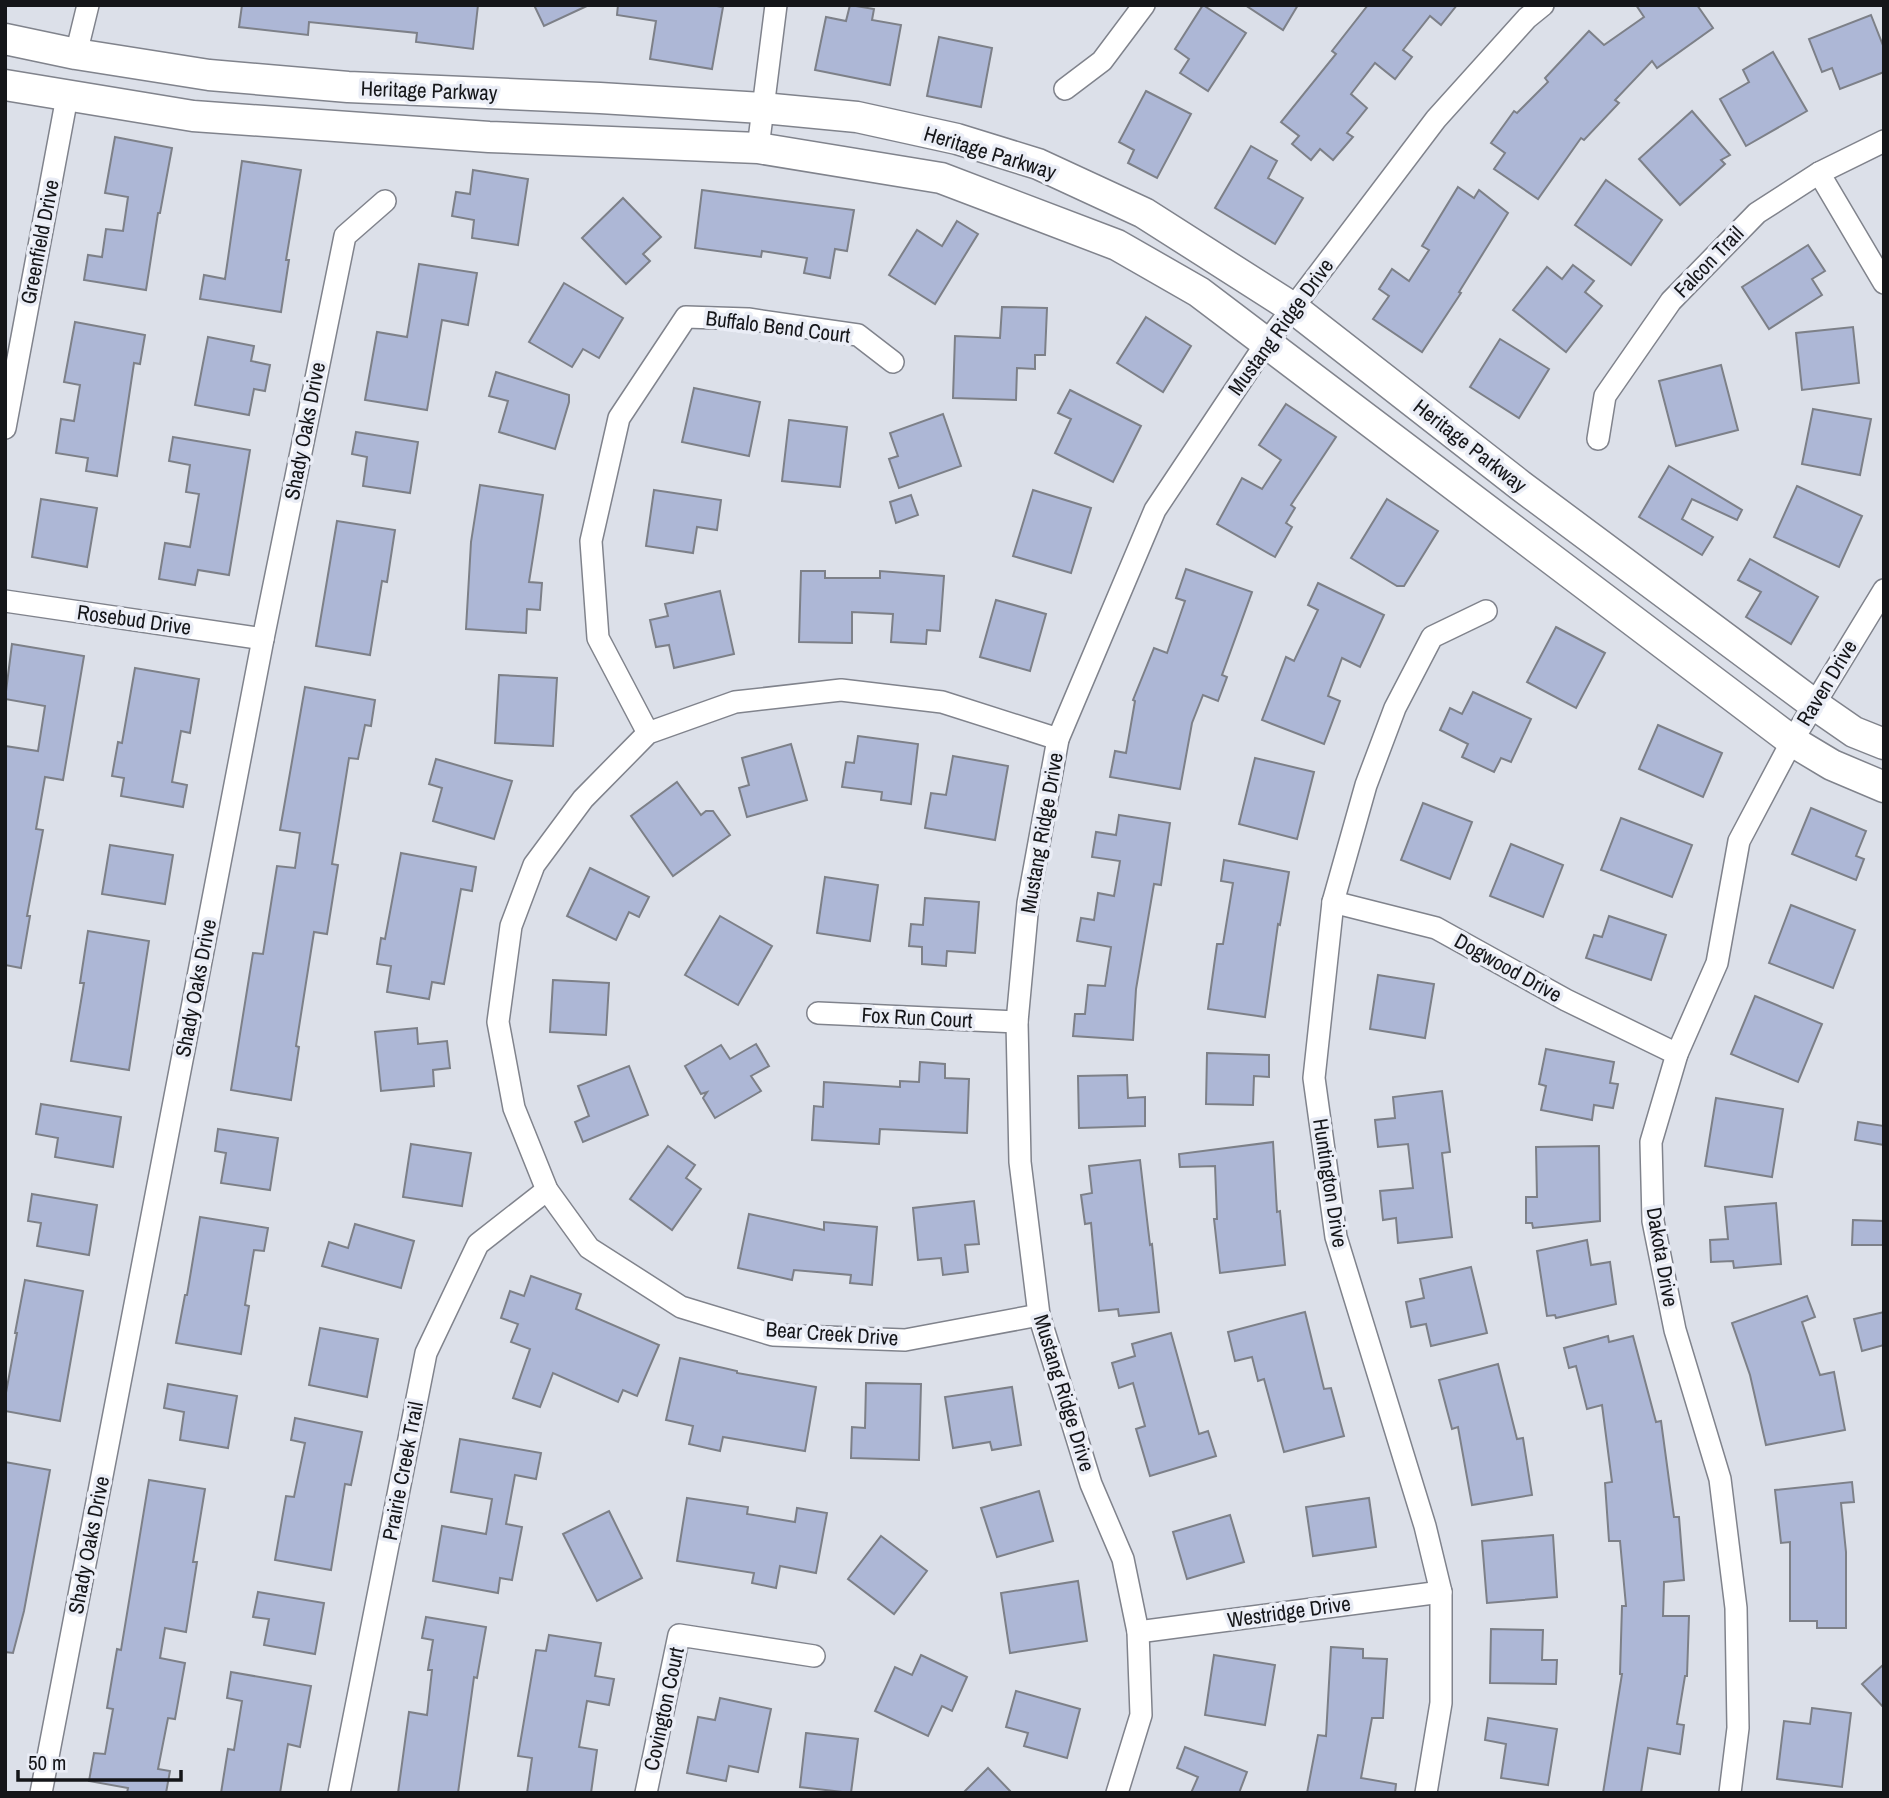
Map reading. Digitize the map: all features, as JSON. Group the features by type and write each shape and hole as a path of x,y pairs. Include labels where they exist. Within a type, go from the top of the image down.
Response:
{"main road":[{"name":"Heritage Parkway","path":"5,39 76,54 209,75 348,88 600,98 857,117 957,139 1038,164 1144,213 1293,308 1521,486 1815,705 1854,732 1884,744"},
{"name":"Heritage Parkway","path":"5,85 193,116 489,137 758,148 941,178 1117,245 1199,292 1792,741 1832,765 1884,787"}],"street":[{"path":"76,54 88,5"},
{"path":"758,148 776,5"},
{"path":"1065,89 1102,61 1144,5"},
{"name":"Mustang Ridge Drive","path":"1116,1793 1141,1715 1138,1632 1123,1559 1091,1483 1039,1315 1020,1162 1017,1022 1028,903 1058,739 1155,510 1267,342 1436,119 1527,18 1543,5"},
{"name":"Greenfield Drive","path":"5,428 66,97"},
{"name":"Falcon Trail","path":"1598,439 1605,396 1671,301 1757,213 1819,173 1884,141"},
{"path":"1819,173 1884,283"},
{"name":"Shady Oaks Drive","path":"41,1793 263,639 345,236 385,201"},
{"name":"Buffalo Bend Court","path":"648,733 598,638 591,541 619,418 686,317 748,319 858,335 893,362"},
{"name":"Raven Drive","path":"1792,741 1884,590"},
{"name":"Rosebud Drive","path":"5,601 263,639"},
{"name":"Huntington Drive","path":"1426,1793 1441,1703 1441,1592 1425,1527 1336,1237 1314,1078 1333,902 1366,785 1395,708 1433,637 1486,611"},
{"path":"648,733 735,702 841,690 942,702 1058,739"},
{"name":"Bear Creek Drive","path":"648,733 583,799 534,865 510,926 498,1022 514,1108 547,1190 589,1248 681,1307 773,1335 905,1340 1039,1315"},
{"name":"Dakota Drive","path":"1730,1793 1738,1728 1736,1608 1720,1479 1675,1330 1653,1222 1651,1142 1677,1054 1717,963 1739,841 1792,741"},
{"name":"Dogwood Drive","path":"1333,902 1436,928 1566,1000 1677,1054"},
{"name":"Fox Run Court","path":"818,1013 1017,1022"},
{"name":"Prairie Creek Trail","path":"339,1793 426,1353 478,1244 547,1190"},
{"name":"Westridge Drive","path":"1138,1632 1441,1592"},
{"name":"Covington Court","path":"646,1793 679,1635 814,1656"}],"building":[{"path":"242,5 478,5 473,49 416,42 417,33 309,22 308,35 239,27"},
{"path":"534,5 589,5 544,26"},
{"path":"618,5 723,7 712,69 650,59 656,21 617,15"},
{"path":"850,5 874,9 872,20 901,25 890,85 815,70 826,17 846,21"},
{"path":"1203,5 1246,33 1208,91 1180,73 1189,59 1175,49"},
{"path":"1245,5 1298,5 1283,30"},
{"path":"1368,5 1457,5 1441,25 1430,16 1403,50 1412,57 1395,79 1375,63 1351,94 1367,108 1347,133 1353,137 1333,160 1320,149 1311,160 1292,144 1299,136 1281,122 1336,54 1332,51"},
{"path":"1636,5 1697,5 1713,28 1657,68 1652,61 1615,100 1619,103 1584,140 1581,138 1538,199 1494,169 1505,153 1491,143 1514,111 1517,113 1548,82 1545,78 1589,31 1604,45 1644,17"},
{"path":"1871,15 1884,48 1884,72 1840,89 1832,68 1822,72 1809,39"},
{"path":"939,37 992,48 981,107 927,96"},
{"path":"1773,52 1807,111 1746,146 1720,99 1749,82 1743,70"},
{"path":"1146,91 1191,114 1157,178 1128,163 1134,150 1119,142"},
{"path":"1692,111 1730,155 1721,160 1725,164 1680,205 1639,159"},
{"path":"115,137 172,148 146,290 84,280 88,255 102,257 106,229 123,231 128,197 105,193"},
{"path":"1251,146 1277,161 1268,178 1303,198 1275,244 1215,208"},
{"path":"242,161 301,170 286,260 289,260 281,312 200,299 204,275 225,279"},
{"path":"473,170 528,179 518,245 472,238 474,220 452,216 456,192 470,194"},
{"path":"1606,180 1662,220 1631,265 1575,225"},
{"path":"1458,187 1474,198 1479,190 1508,213 1459,292 1461,293 1422,352 1373,319 1389,296 1379,289 1392,269 1409,281 1429,250 1422,246"},
{"path":"702,190 854,210 847,251 835,249 830,278 804,273 807,258 762,251 761,257 695,248"},
{"path":"623,198 661,237 643,254 650,261 626,284 582,238"},
{"path":"957,221 978,234 935,304 889,275 917,230 942,246"},
{"path":"1808,245 1825,271 1812,279 1822,295 1769,329 1742,287"},
{"path":"419,264 477,273 468,325 442,320 427,410 365,400 377,332 407,337"},
{"path":"1573,265 1594,281 1585,292 1602,306 1566,352 1513,310 1547,267 1562,279"},
{"path":"564,283 623,318 599,358 583,349 572,367 529,342"},
{"path":"1002,307 1047,308 1045,355 1035,355 1035,369 1017,368 1016,400 953,398 955,336 1000,338"},
{"path":"1146,317 1191,346 1163,392 1117,363"},
{"path":"75,322 145,335 140,364 134,363 117,476 86,471 88,458 56,453 61,419 74,421 80,385 64,382"},
{"path":"1853,327 1859,383 1802,390 1796,333"},
{"path":"208,337 254,346 251,361 270,365 265,391 254,389 249,415 195,405"},
{"path":"1500,339 1549,369 1519,418 1470,387"},
{"path":"1721,365 1738,430 1676,446 1659,381"},
{"path":"496,372 569,395 555,449 499,432 508,401 489,396"},
{"path":"694,388 760,402 749,456 682,442"},
{"path":"1070,390 1141,426 1113,482 1055,453 1071,419 1058,413"},
{"path":"1286,404 1336,437 1291,505 1295,508 1286,523 1292,527 1275,557 1217,524 1242,478 1262,489 1281,460 1259,445"},
{"path":"1813,409 1871,419 1860,475 1802,464"},
{"path":"943,414 961,466 899,488 889,459 898,456 890,433"},
{"path":"789,420 847,427 840,487 782,481"},
{"path":"356,432 418,442 410,493 363,486 367,457 352,454"},
{"path":"173,437 250,450 229,575 198,570 195,585 159,579 165,543 190,547 199,494 186,492 190,465 169,461"},
{"path":"1669,466 1742,510 1737,520 1692,499 1682,519 1713,537 1702,555 1639,517"},
{"path":"480,485 543,495 529,582 542,583 540,610 527,609 526,633 466,629 471,542"},
{"path":"1797,486 1862,516 1839,567 1774,537"},
{"path":"654,490 721,500 717,530 697,527 693,553 646,546"},
{"path":"1033,490 1091,508 1071,573 1013,556"},
{"path":"911,495 918,515 896,523 890,502"},
{"path":"41,499 97,508 87,567 32,557"},
{"path":"1387,499 1438,531 1404,586 1397,586 1351,558"},
{"path":"337,521 395,530 387,582 382,581 370,655 316,646"},
{"path":"1750,559 1818,597 1791,644 1746,617 1761,592 1738,580"},
{"path":"1186,569 1252,592 1222,675 1227,677 1218,701 1203,695 1192,723 1180,789 1110,777 1115,751 1126,753 1135,701 1133,700 1154,648 1167,653 1185,601 1176,598"},
{"path":"801,571 825,571 825,578 880,578 880,571 944,576 940,631 927,630 926,644 891,642 893,614 852,612 852,643 799,642"},
{"path":"1318,583 1384,615 1360,667 1342,658 1328,696 1340,701 1324,744 1262,720 1286,657 1294,661 1318,610 1308,605"},
{"path":"720,591 734,654 674,668 669,645 656,647 650,620 668,616 665,604"},
{"path":"996,600 1046,614 1030,671 980,657"},
{"path":"1556,627 1605,653 1576,708 1527,682"},
{"path":"12,644 84,656 63,780 45,777 36,829 43,830 27,916 30,916 21,968 5,965 5,746 38,751 45,706 5,699"},
{"path":"135,668 199,679 190,733 181,731 172,782 187,785 183,807 121,796 124,778 112,776 118,742 122,743"},
{"path":"499,675 557,678 553,746 495,743"},
{"path":"305,687 375,700 371,726 365,725 358,759 349,758 332,864 338,865 327,934 314,932 296,1046 299,1047 291,1100 231,1090 253,953 263,954 277,866 295,868 300,833 280,830"},
{"path":"1473,692 1531,719 1511,762 1501,758 1494,772 1462,757 1468,744 1440,730 1450,708 1462,714"},
{"path":"1658,725 1722,753 1703,797 1639,769"},
{"path":"858,736 918,744 911,804 881,800 882,792 842,787 846,762 854,763"},
{"path":"791,744 807,800 747,817 739,788 749,785 742,758"},
{"path":"953,756 1008,766 995,840 925,828 931,793 946,795"},
{"path":"1255,758 1314,772 1297,839 1239,824"},
{"path":"436,759 512,781 494,839 433,821 442,788 429,784"},
{"path":"677,782 701,815 706,811 713,811 730,835 673,876 631,816"},
{"path":"1423,803 1472,822 1450,879 1401,860"},
{"path":"1811,808 1866,831 1856,856 1864,859 1856,880 1792,854"},
{"path":"1119,815 1170,823 1161,885 1154,884 1136,989 1133,1040 1073,1036 1075,1014 1085,1014 1088,985 1105,986 1111,947 1077,941 1081,918 1094,920 1098,893 1114,896 1120,861 1092,857 1096,832 1116,835"},
{"path":"1621,818 1692,845 1672,897 1601,870"},
{"path":"1511,844 1563,865 1543,917 1490,896"},
{"path":"110,845 173,855 165,904 102,894"},
{"path":"401,853 476,867 472,891 461,889 444,984 432,982 429,999 387,992 391,966 377,964 381,938 385,939"},
{"path":"1224,860 1289,872 1280,925 1278,924 1265,1017 1208,1009 1217,944 1223,944 1233,883 1221,881"},
{"path":"590,868 649,897 639,917 629,912 616,940 567,916"},
{"path":"825,877 878,885 870,941 817,933"},
{"path":"925,898 979,902 975,953 947,951 946,966 922,964 922,947 909,946 911,924 923,925"},
{"path":"1791,905 1855,930 1833,988 1769,963"},
{"path":"720,916 772,946 738,1005 685,975"},
{"path":"1609,916 1666,935 1651,980 1586,958 1594,935 1602,937"},
{"path":"88,931 149,941 129,1070 71,1061 84,983 80,983"},
{"path":"1378,975 1434,984 1425,1038 1370,1029"},
{"path":"553,980 609,983 606,1035 550,1032"},
{"path":"1755,996 1822,1024 1798,1082 1731,1054"},
{"path":"417,1028 418,1044 447,1041 450,1068 433,1070 434,1086 381,1091 375,1032"},
{"path":"756,1044 769,1066 751,1076 761,1091 715,1118 703,1098 707,1092 701,1094 685,1066 721,1045 730,1059"},
{"path":"1546,1049 1614,1062 1610,1083 1618,1084 1613,1108 1594,1105 1592,1120 1541,1110 1546,1086 1539,1084"},
{"path":"1207,1053 1269,1055 1269,1077 1254,1076 1253,1105 1206,1104"},
{"path":"920,1062 945,1064 945,1078 969,1079 967,1133 880,1129 879,1144 812,1140 814,1106 823,1107 824,1082 900,1087 900,1081 919,1082"},
{"path":"629,1066 648,1115 583,1142 575,1122 589,1116 578,1086"},
{"path":"1127,1075 1128,1098 1145,1097 1145,1126 1079,1128 1078,1076"},
{"path":"1442,1091 1450,1152 1442,1153 1452,1237 1398,1243 1396,1218 1383,1220 1380,1191 1413,1188 1408,1144 1378,1147 1375,1120 1395,1118 1393,1097"},
{"path":"1716,1098 1783,1109 1772,1177 1705,1166"},
{"path":"41,1104 121,1117 113,1167 55,1157 58,1138 36,1134"},
{"path":"1858,1122 1884,1126 1884,1145 1855,1140"},
{"path":"218,1129 278,1138 270,1190 221,1183 226,1153 215,1151"},
{"path":"1273,1142 1277,1212 1280,1211 1285,1265 1220,1273 1214,1219 1217,1219 1215,1166 1180,1167 1179,1154"},
{"path":"411,1144 471,1153 462,1206 403,1197"},
{"path":"668,1146 695,1165 686,1178 701,1189 672,1230 630,1199"},
{"path":"1599,1146 1600,1221 1533,1228 1532,1223 1526,1223 1526,1197 1537,1197 1536,1147"},
{"path":"1140,1160 1159,1312 1119,1316 1118,1309 1099,1311 1091,1223 1085,1224 1081,1195 1092,1193 1089,1166"},
{"path":"32,1194 97,1205 89,1255 37,1246 41,1223 28,1221"},
{"path":"974,1201 979,1244 965,1245 968,1272 943,1275 941,1258 918,1260 913,1208"},
{"path":"1776,1203 1781,1264 1734,1268 1733,1261 1711,1262 1710,1240 1728,1239 1725,1207"},
{"path":"749,1214 824,1230 824,1222 877,1227 872,1285 850,1283 851,1275 794,1270 792,1280 738,1268"},
{"path":"200,1217 268,1228 264,1251 254,1250 245,1305 249,1306 241,1354 176,1343"},
{"path":"1853,1220 1884,1221 1884,1245 1852,1245"},
{"path":"355,1224 414,1241 401,1288 322,1266 329,1242 348,1248"},
{"path":"1587,1240 1591,1265 1610,1262 1616,1304 1556,1318 1555,1315 1547,1316 1537,1251"},
{"path":"1471,1267 1487,1333 1431,1346 1426,1324 1411,1327 1406,1302 1424,1298 1420,1279"},
{"path":"531,1276 581,1294 576,1309 659,1345 637,1396 623,1390 618,1402 553,1373 540,1407 513,1398 530,1349 511,1342 518,1324 501,1318 510,1291 524,1296"},
{"path":"25,1280 83,1291 60,1421 5,1411"},
{"path":"1807,1296 1815,1317 1802,1322 1820,1375 1834,1372 1845,1430 1766,1445 1750,1375 1732,1323"},
{"path":"1305,1312 1324,1389 1331,1388 1344,1436 1284,1452 1264,1379 1258,1381 1252,1357 1235,1361 1228,1332"},
{"path":"1884,1312 1884,1345 1862,1351 1854,1319"},
{"path":"320,1328 378,1339 367,1397 309,1385"},
{"path":"1171,1333 1199,1434 1208,1431 1216,1456 1150,1476 1136,1429 1145,1426 1133,1383 1119,1388 1112,1363 1135,1356 1132,1344"},
{"path":"1608,1336 1609,1342 1633,1336 1656,1422 1661,1421 1674,1517 1679,1517 1684,1580 1664,1582 1663,1616 1689,1616 1687,1676 1677,1724 1684,1725 1680,1754 1648,1748 1641,1793 1603,1793 1622,1674 1622,1606 1626,1606 1620,1541 1609,1541 1605,1483 1612,1482 1602,1405 1587,1409 1576,1366 1569,1368 1564,1348"},
{"path":"680,1358 737,1373 816,1387 805,1451 723,1437 720,1451 689,1444 693,1426 666,1420"},
{"path":"1498,1364 1517,1439 1523,1438 1532,1495 1472,1505 1458,1427 1452,1429 1439,1380"},
{"path":"866,1383 921,1384 919,1460 851,1458 852,1427 865,1428"},
{"path":"168,1384 237,1396 228,1448 180,1440 184,1412 164,1408"},
{"path":"1012,1387 1021,1445 992,1450 990,1442 953,1448 945,1397"},
{"path":"295,1418 362,1432 351,1485 345,1484 331,1570 275,1560 286,1496 294,1497 305,1443 291,1440"},
{"path":"460,1439 541,1453 536,1479 515,1475 506,1524 522,1527 512,1580 500,1578 498,1593 433,1581 442,1526 486,1534 492,1499 451,1492"},
{"path":"5,1462 50,1470 24,1611 13,1653 5,1652"},
{"path":"149,1480 205,1489 193,1562 197,1562 186,1632 165,1628 160,1658 185,1663 175,1719 168,1718 158,1769 170,1771 166,1793 127,1793 128,1788 89,1781 94,1753 105,1754 113,1709 107,1708 117,1649 121,1650"},
{"path":"1852,1482 1854,1502 1841,1503 1846,1552 1846,1628 1817,1628 1817,1621 1790,1621 1790,1542 1781,1543 1775,1490"},
{"path":"1039,1491 1053,1541 997,1557 981,1508"},
{"path":"687,1498 748,1507 747,1514 795,1522 797,1508 827,1513 816,1573 780,1566 776,1588 752,1583 754,1573 677,1561"},
{"path":"1369,1498 1376,1547 1313,1556 1306,1507"},
{"path":"609,1511 642,1578 597,1601 563,1534"},
{"path":"1230,1515 1244,1562 1187,1579 1173,1532"},
{"path":"1553,1535 1557,1597 1487,1603 1482,1541"},
{"path":"881,1536 927,1571 894,1614 848,1579"},
{"path":"1078,1581 1087,1641 1010,1653 1001,1593"},
{"path":"258,1592 324,1603 315,1654 264,1645 269,1619 253,1617"},
{"path":"426,1617 486,1627 477,1678 474,1677 458,1793 398,1793 409,1712 427,1715 432,1670 428,1670 433,1640 422,1638"},
{"path":"1491,1629 1543,1630 1542,1660 1557,1660 1556,1684 1490,1683"},
{"path":"549,1635 601,1643 595,1676 614,1679 609,1705 587,1701 579,1747 597,1750 591,1793 527,1793 532,1758 518,1756 536,1650 546,1651"},
{"path":"1331,1647 1363,1649 1363,1658 1387,1659 1383,1718 1372,1718 1361,1778 1396,1784 1395,1793 1307,1793 1318,1735 1326,1736"},
{"path":"921,1655 967,1677 952,1711 942,1706 928,1736 875,1711 895,1667 912,1675"},
{"path":"1214,1655 1275,1665 1265,1725 1205,1715"},
{"path":"1884,1664 1884,1708 1862,1684"},
{"path":"231,1672 311,1686 300,1747 288,1744 280,1793 221,1793 228,1749 234,1750 242,1701 227,1698"},
{"path":"1016,1691 1080,1709 1067,1758 1024,1746 1028,1733 1006,1727"},
{"path":"720,1698 771,1709 758,1772 729,1766 726,1781 687,1773 698,1717 715,1720"},
{"path":"1812,1708 1851,1713 1842,1787 1777,1779 1784,1721 1810,1724"},
{"path":"1488,1718 1557,1729 1548,1785 1501,1778 1506,1744 1485,1740"},
{"path":"806,1733 858,1739 851,1793 800,1787"},
{"path":"1185,1747 1247,1772 1239,1793 1191,1793 1198,1777 1177,1768"},
{"path":"988,1768 1012,1793 963,1793"}]}
